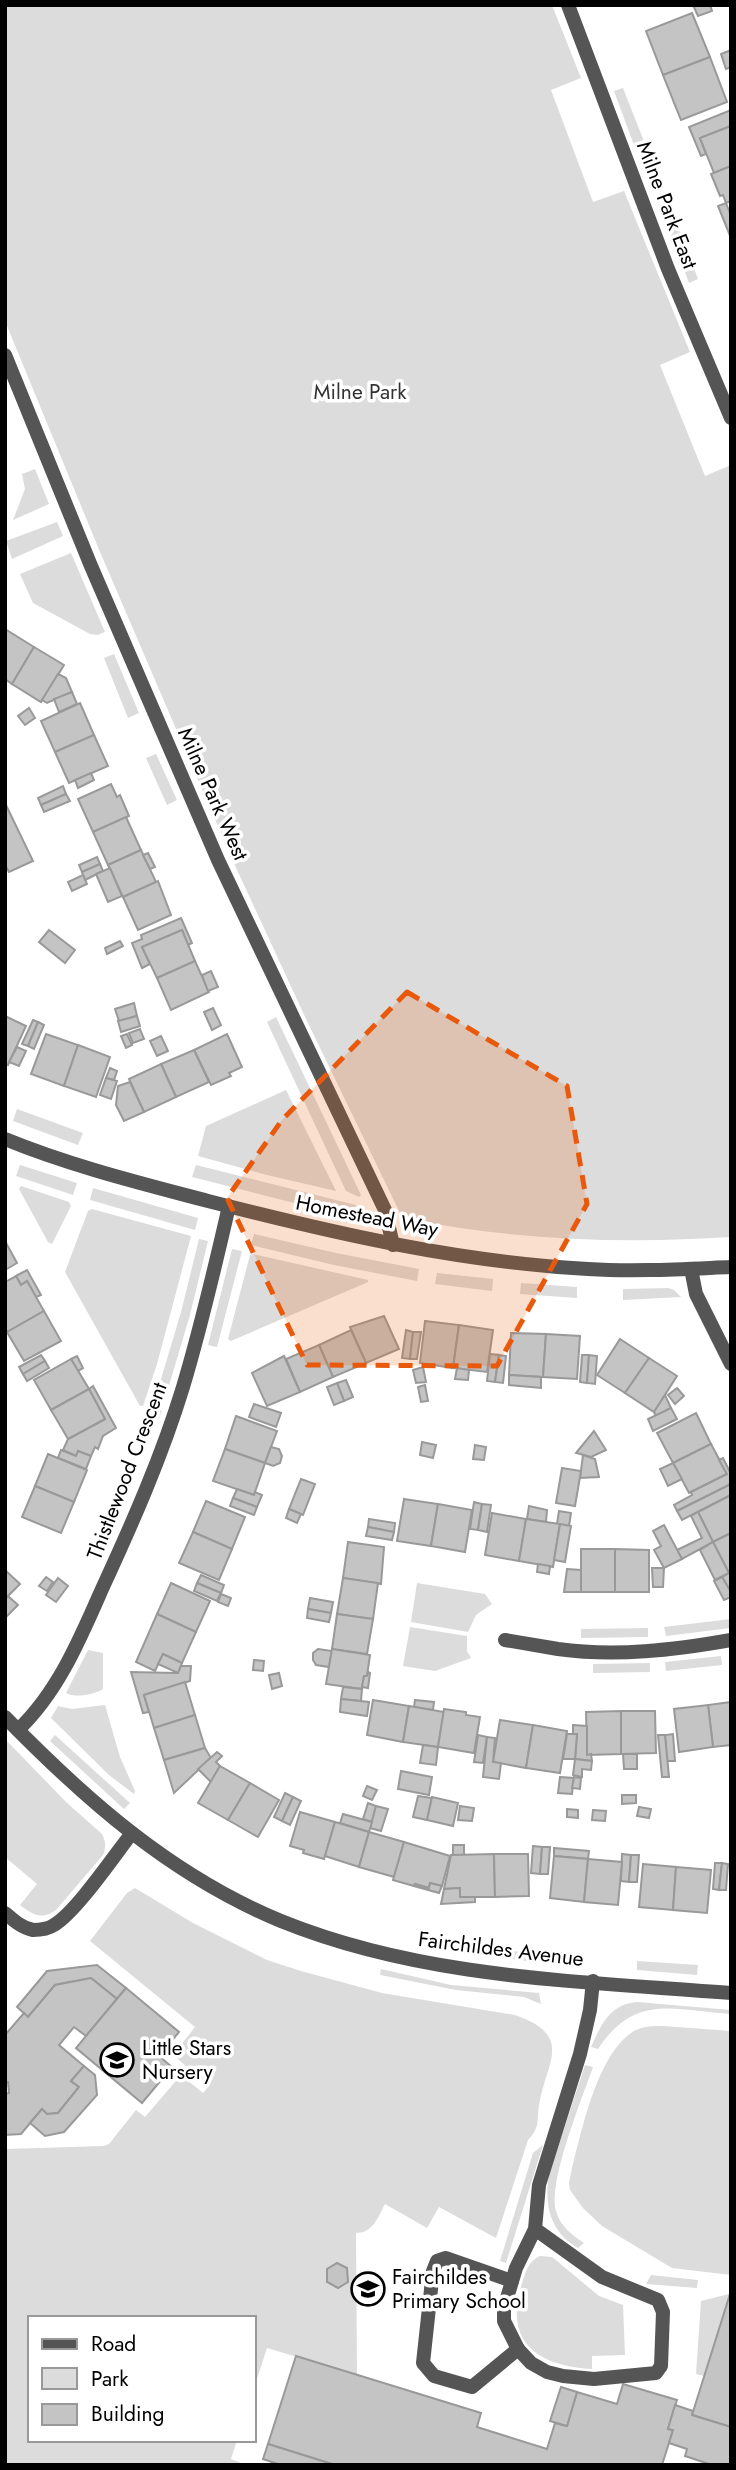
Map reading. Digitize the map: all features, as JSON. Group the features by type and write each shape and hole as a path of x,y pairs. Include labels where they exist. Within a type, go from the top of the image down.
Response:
{"street":[{"name":"Milne Park East","path":"568,5 668,269 731,418"},
{"name":"Milne Park West","path":"5,355 91,566 218,860 385,1210 393,1245"},
{"name":"Homestead Way","path":"5,1139 119,1177 308,1227 393,1245 559,1267 607,1270 731,1267"},
{"name":"Thistlewood Crescent","path":"18,1730 46,1698 87,1624 151,1473 183,1388 229,1206"},
{"path":"691,1269 696,1294 731,1364"},
{"path":"505,1640 559,1649 633,1652 675,1649 731,1640"},
{"name":"Fairchildes Avenue","path":"5,1717 82,1793 132,1833 183,1868 255,1909 328,1938 452,1968 505,1975 731,1993"},
{"path":"5,1913 33,1930 50,1928 57,1924 132,1833"},
{"path":"535,2229 602,2277 658,2300 663,2312 660,2366 656,2373 594,2379 547,2372 531,2363 518,2349 504,2321 504,2308 512,2281 535,2229 540,2185 580,2054 590,2010 593,1981"},
{"path":"512,2281 446,2258 437,2261 433,2271 423,2363 434,2376 472,2387 518,2349"}],"highlighted area":[{"path":"407,992 567,1086 587,1204 497,1366 307,1365 227,1198 282,1120"}],"green space":[{"name":"Milne Park","path":"5,5 552,5 581,78 551,90 593,202 624,191 690,352 660,365 705,476 731,465 731,1237 609,1240 528,1236 448,1226 408,1219 401,1215 232,859 100,552 5,321"},
{"path":"623,88 645,144 635,148 614,91"},
{"path":"678,226 698,279 689,283 669,230"},
{"path":"35,469 49,504 13,520 25,489 22,474"},
{"path":"57,522 63,536 12,559 6,541"},
{"path":"71,553 105,632 98,635 90,634 33,603 20,574"},
{"path":"114,654 139,713 128,718 104,658"},
{"path":"156,754 177,800 167,805 146,758"},
{"path":"276,1017 361,1195 359,1197 346,1191 267,1022"},
{"path":"286,1090 336,1191 198,1156 206,1126"},
{"path":"17,1109 83,1133 78,1145 13,1121"},
{"path":"20,1165 77,1183 73,1195 16,1176"},
{"path":"196,1165 356,1205 354,1210 345,1214 286,1201 192,1177"},
{"path":"21,1186 69,1202 71,1206 52,1244 48,1242 19,1189"},
{"path":"93,1188 198,1218 195,1230 90,1200"},
{"path":"92,1209 191,1236 143,1406 140,1406 65,1272 88,1211"},
{"path":"254,1234 419,1269 417,1281 251,1245"},
{"path":"199,1239 208,1241 190,1315 159,1419 150,1416 181,1312"},
{"path":"232,1249 242,1251 217,1347 208,1345"},
{"path":"250,1255 368,1282 231,1341 228,1339"},
{"path":"437,1273 493,1279 492,1291 435,1284"},
{"path":"521,1283 577,1287 577,1298 520,1294"},
{"path":"668,1288 681,1297 623,1300 623,1289"},
{"path":"417,1583 485,1594 492,1604 476,1615 468,1632 411,1622"},
{"path":"731,1619 731,1628 666,1636 664,1627"},
{"path":"410,1627 467,1636 467,1651 471,1658 435,1671 403,1666"},
{"path":"648,1628 648,1637 581,1638 581,1629"},
{"path":"88,1650 103,1653 103,1689 84,1695 66,1693"},
{"path":"721,1656 722,1665 666,1671 665,1662"},
{"path":"650,1663 650,1672 593,1673 593,1664"},
{"path":"105,1705 134,1794 109,1775 51,1718 58,1706 72,1709"},
{"path":"55,1735 130,1803 124,1809 50,1741"},
{"path":"5,1739 66,1802 102,1834 105,1842 103,1855 56,1910 46,1915 33,1914 20,1905 37,1884 5,1857"},
{"path":"135,1888 193,1923 267,1960 301,1971 382,1993 515,2015 534,2023 551,2041 552,2052 537,2124 528,2140 496,2238 439,2207 427,2228 385,2204 371,2227 356,2233 357,2375 267,2348 256,2382 256,2316 28,2316 28,2442 236,2442 231,2459 246,2465 5,2465 5,2149 104,2146 109,2144 136,2110 145,2117 181,2075 203,2093 209,2086 173,2055 195,2027 90,1941 127,1893"},
{"path":"435,1941 528,1953 527,1961 434,1948"},
{"path":"637,1961 698,1965 697,1975 637,1970"},
{"path":"381,1969 451,1985 539,1993 541,2004 524,1997 456,1990 380,1975"},
{"path":"637,2002 731,2010 731,2014 673,2009 641,2012 626,2019 612,2031 598,2049 591,2047 613,2011"},
{"path":"663,2026 731,2031 731,2275 672,2268 602,2226 583,2208 570,2190 572,2168 587,2113 611,2055 623,2040 636,2030"},
{"path":"585,2065 593,2067 567,2140 555,2198 556,2211 563,2226 584,2243 578,2248 555,2226 547,2197 549,2175"},
{"path":"543,2145 506,2263 500,2261 533,2153"},
{"path":"540,2256 552,2257 599,2296 623,2305 625,2355 592,2356 592,2369 557,2363 542,2357 531,2348 522,2337 517,2307 527,2269"},
{"path":"651,2275 698,2280 697,2288 646,2284"},
{"path":"731,2286 731,2294 704,2376 696,2374 701,2301 729,2294"}],"building":[{"path":"693,5 710,5 712,11 698,16"},
{"path":"692,13 710,57 663,75 646,31"},
{"path":"731,50 731,67 726,69 721,54"},
{"path":"710,57 727,102 681,120 663,75"},
{"path":"731,110 731,126 700,138 706,154 701,156 689,127"},
{"path":"731,126 731,166 714,173 700,138"},
{"path":"731,166 731,201 726,203 723,195 720,196 711,174"},
{"path":"726,203 731,216 731,238 718,206"},
{"path":"5,629 34,647 12,684 5,679"},
{"path":"34,647 64,665 41,702 12,684"},
{"path":"58,674 66,678 72,692 47,703 42,700"},
{"path":"72,692 77,704 59,712 54,699"},
{"path":"80,703 94,735 55,752 41,721"},
{"path":"29,708 35,718 25,725 18,716"},
{"path":"94,735 108,766 69,783 55,752"},
{"path":"91,773 94,780 78,788 75,780"},
{"path":"111,784 117,797 120,795 129,816 93,832 78,799"},
{"path":"63,786 66,794 41,805 38,798"},
{"path":"66,794 70,801 44,812 41,805"},
{"path":"5,803 33,861 9,872 5,865"},
{"path":"126,817 141,850 108,865 93,832"},
{"path":"141,850 156,882 123,897 108,865"},
{"path":"148,853 155,867 150,869 143,855"},
{"path":"97,857 100,864 82,872 79,865"},
{"path":"100,864 103,871 85,880 82,872"},
{"path":"110,868 122,896 108,902 96,874"},
{"path":"83,875 87,884 72,891 68,882"},
{"path":"158,881 171,915 138,930 123,897"},
{"path":"181,918 192,943 188,945 182,930 142,947 150,964 142,968 132,943 142,939 141,935"},
{"path":"49,930 75,950 65,963 39,942"},
{"path":"182,930 195,961 157,978 142,947"},
{"path":"120,941 123,946 107,954 105,948"},
{"path":"195,961 209,992 171,1010 157,978"},
{"path":"211,971 218,987 208,991 202,975"},
{"path":"134,1003 137,1016 119,1021 115,1009"},
{"path":"213,1008 221,1025 212,1030 204,1012"},
{"path":"5,1016 26,1026 8,1065 5,1064"},
{"path":"137,1016 140,1026 121,1032 118,1021"},
{"path":"33,1020 38,1022 28,1046 22,1044"},
{"path":"38,1022 44,1025 34,1049 28,1046"},
{"path":"140,1029 144,1039 133,1043 129,1033"},
{"path":"46,1034 78,1045 64,1086 31,1074"},
{"path":"127,1034 132,1045 126,1048 121,1036"},
{"path":"227,1034 242,1067 229,1073 231,1076 211,1085 194,1050"},
{"path":"161,1036 168,1051 157,1056 150,1041"},
{"path":"78,1045 110,1057 96,1097 64,1086"},
{"path":"17,1047 26,1051 19,1066 9,1062"},
{"path":"194,1050 209,1082 176,1097 161,1064"},
{"path":"161,1064 176,1097 144,1112 129,1079"},
{"path":"110,1068 117,1071 114,1080 106,1078"},
{"path":"106,1078 117,1081 111,1099 100,1095"},
{"path":"130,1082 144,1112 124,1121 116,1105 118,1086"},
{"path":"5,1241 17,1263 5,1270"},
{"path":"27,1270 41,1295 36,1297 27,1281 21,1285 16,1276"},
{"path":"16,1276 21,1285 27,1281 44,1311 7,1332 5,1282"},
{"path":"44,1311 61,1341 24,1361 7,1332"},
{"path":"384,1316 399,1349 366,1363 350,1327"},
{"path":"425,1321 459,1325 453,1368 420,1363"},
{"path":"459,1325 493,1330 487,1372 453,1368"},
{"path":"351,1330 366,1363 333,1377 319,1345"},
{"path":"406,1330 413,1332 410,1359 402,1358"},
{"path":"413,1332 421,1332 417,1359 410,1359"},
{"path":"511,1333 546,1334 543,1377 509,1375"},
{"path":"546,1334 580,1336 577,1379 543,1377"},
{"path":"620,1339 649,1358 625,1393 597,1375"},
{"path":"319,1345 333,1377 300,1392 286,1359"},
{"path":"490,1354 499,1355 495,1382 487,1381"},
{"path":"41,1355 45,1361 23,1374 19,1367"},
{"path":"499,1355 506,1356 503,1383 495,1382"},
{"path":"582,1355 589,1355 587,1383 580,1382"},
{"path":"589,1355 597,1356 595,1384 587,1383"},
{"path":"77,1356 83,1368 78,1371 71,1359"},
{"path":"284,1356 300,1392 267,1406 252,1373"},
{"path":"649,1358 677,1376 654,1412 625,1393"},
{"path":"71,1359 89,1389 51,1410 34,1380"},
{"path":"45,1361 49,1368 27,1381 23,1374"},
{"path":"423,1367 426,1382 416,1383 413,1370"},
{"path":"457,1368 469,1370 468,1380 455,1379"},
{"path":"509,1375 541,1377 541,1388 509,1385"},
{"path":"346,1380 353,1397 344,1401 337,1383"},
{"path":"337,1383 344,1401 334,1405 327,1387"},
{"path":"425,1385 428,1401 421,1402 418,1387"},
{"path":"93,1386 116,1428 103,1436 98,1449 95,1447 91,1456 78,1451 76,1456 63,1450 68,1439 105,1419 89,1389"},
{"path":"677,1388 684,1396 675,1404 668,1395"},
{"path":"89,1389 105,1419 68,1439 51,1410"},
{"path":"665,1395 671,1408 656,1416 654,1412"},
{"path":"254,1404 281,1413 276,1427 249,1417"},
{"path":"671,1408 677,1419 653,1431 648,1419"},
{"path":"696,1413 711,1444 673,1463 657,1433"},
{"path":"236,1416 277,1431 265,1463 225,1449"},
{"path":"594,1431 606,1450 591,1457 576,1453"},
{"path":"422,1442 436,1445 433,1458 420,1455"},
{"path":"711,1444 727,1474 689,1493 673,1463"},
{"path":"475,1445 486,1447 484,1460 473,1459"},
{"path":"271,1447 279,1449 282,1456 280,1463 273,1466 265,1463"},
{"path":"225,1449 265,1463 254,1495 213,1481"},
{"path":"61,1450 76,1456 78,1451 91,1456 86,1469 58,1458"},
{"path":"48,1454 87,1470 74,1502 35,1486"},
{"path":"583,1455 595,1459 599,1477 580,1478"},
{"path":"723,1458 731,1474 731,1484 677,1511 674,1505 692,1495 691,1492 727,1474 719,1460"},
{"path":"673,1463 682,1479 668,1486 660,1469"},
{"path":"562,1468 581,1471 575,1506 556,1503"},
{"path":"301,1479 315,1484 303,1515 289,1509"},
{"path":"731,1484 731,1495 682,1520 677,1511"},
{"path":"35,1486 74,1502 61,1533 22,1517"},
{"path":"237,1489 262,1495 257,1507 233,1498"},
{"path":"731,1495 731,1533 713,1542 698,1512"},
{"path":"233,1498 257,1507 254,1515 230,1506"},
{"path":"404,1499 438,1504 431,1546 397,1541"},
{"path":"206,1501 245,1517 232,1549 193,1532"},
{"path":"474,1502 482,1504 478,1530 470,1529"},
{"path":"438,1504 472,1510 465,1552 431,1546"},
{"path":"482,1504 491,1505 487,1532 478,1530"},
{"path":"529,1506 547,1510 546,1522 527,1519"},
{"path":"289,1509 301,1514 297,1523 286,1518"},
{"path":"559,1511 571,1513 569,1526 557,1524"},
{"path":"698,1512 713,1542 682,1559 677,1550 702,1538 691,1516"},
{"path":"492,1513 526,1519 519,1561 485,1555"},
{"path":"369,1519 395,1523 394,1532 368,1527"},
{"path":"526,1519 560,1524 553,1567 519,1561"},
{"path":"560,1524 571,1526 565,1562 554,1560"},
{"path":"664,1525 682,1559 664,1568 654,1550 661,1546 653,1531"},
{"path":"368,1527 394,1532 392,1540 366,1536"},
{"path":"193,1532 232,1549 219,1580 179,1563"},
{"path":"731,1533 731,1572 729,1573 713,1542"},
{"path":"348,1542 384,1547 381,1584 343,1578"},
{"path":"713,1542 729,1573 715,1580 700,1550"},
{"path":"581,1549 615,1549 615,1592 581,1592"},
{"path":"615,1549 649,1550 649,1592 615,1592"},
{"path":"538,1564 550,1566 549,1574 537,1572"},
{"path":"652,1568 664,1568 663,1587 653,1587"},
{"path":"567,1569 581,1570 581,1592 564,1592"},
{"path":"5,1570 20,1584 5,1599"},
{"path":"731,1572 731,1592 722,1577"},
{"path":"201,1575 224,1585 221,1593 197,1583"},
{"path":"46,1577 53,1582 47,1591 39,1586"},
{"path":"722,1577 731,1592 731,1597 724,1600 714,1581"},
{"path":"58,1578 68,1586 56,1602 46,1595"},
{"path":"343,1578 378,1583 373,1619 337,1614"},
{"path":"171,1583 210,1601 196,1632 157,1614"},
{"path":"197,1583 221,1593 217,1601 194,1591"},
{"path":"221,1594 231,1598 228,1606 218,1602"},
{"path":"8,1596 18,1605 5,1618 5,1599"},
{"path":"310,1598 333,1602 331,1613 308,1609"},
{"path":"308,1609 331,1613 329,1622 307,1618"},
{"path":"157,1614 196,1632 182,1663 163,1654 155,1671 136,1662"},
{"path":"337,1614 373,1619 367,1654 332,1649"},
{"path":"318,1649 332,1651 329,1667 316,1665 313,1653"},
{"path":"332,1649 370,1655 362,1689 326,1684"},
{"path":"163,1654 182,1663 178,1673 158,1664"},
{"path":"254,1660 264,1661 263,1671 253,1670"},
{"path":"181,1666 191,1666 190,1681 144,1695 149,1712 143,1713 131,1672 178,1673"},
{"path":"368,1672 368,1688 362,1687 364,1676 367,1676"},
{"path":"279,1673 282,1686 272,1689 269,1675"},
{"path":"185,1682 195,1715 154,1728 144,1695"},
{"path":"343,1687 362,1689 361,1701 341,1699"},
{"path":"341,1699 369,1702 367,1716 340,1712"},
{"path":"373,1700 409,1706 403,1742 367,1735"},
{"path":"415,1700 434,1702 433,1710 414,1707"},
{"path":"731,1702 731,1745 713,1747 708,1705"},
{"path":"708,1705 713,1747 679,1752 674,1709"},
{"path":"409,1706 444,1712 438,1747 403,1742"},
{"path":"444,1709 480,1717 474,1753 438,1747"},
{"path":"621,1711 621,1754 587,1755 586,1712"},
{"path":"621,1711 655,1711 656,1753 621,1754"},
{"path":"195,1715 205,1748 164,1760 154,1728"},
{"path":"500,1720 533,1725 526,1768 493,1762"},
{"path":"533,1725 567,1731 560,1773 526,1768"},
{"path":"573,1725 587,1726 587,1755 591,1754 592,1761 575,1759 577,1734 573,1734"},
{"path":"567,1734 577,1734 575,1759 563,1759"},
{"path":"673,1734 675,1761 667,1761 665,1735"},
{"path":"478,1735 487,1737 483,1763 474,1762"},
{"path":"658,1735 665,1735 669,1777 662,1777"},
{"path":"487,1737 495,1738 493,1762 501,1763 499,1779 483,1777"},
{"path":"423,1745 438,1747 436,1765 420,1763"},
{"path":"205,1748 211,1758 174,1793 164,1760"},
{"path":"217,1752 222,1756 216,1762 220,1766 211,1782 198,1769"},
{"path":"623,1754 637,1754 637,1769 624,1769"},
{"path":"575,1759 592,1761 591,1770 582,1769 582,1777 573,1775"},
{"path":"220,1766 250,1783 228,1820 198,1803"},
{"path":"401,1771 432,1777 429,1795 398,1789"},
{"path":"560,1777 574,1778 572,1794 558,1793"},
{"path":"574,1777 581,1778 580,1789 572,1788"},
{"path":"250,1783 279,1800 258,1837 228,1820"},
{"path":"367,1786 377,1790 372,1800 363,1796"},
{"path":"285,1793 293,1797 282,1821 274,1817"},
{"path":"622,1795 636,1795 636,1803 622,1804"},
{"path":"418,1796 432,1798 427,1820 413,1817"},
{"path":"293,1797 301,1801 290,1825 282,1821"},
{"path":"432,1797 458,1803 453,1826 427,1820"},
{"path":"368,1803 376,1806 372,1822 363,1819"},
{"path":"376,1806 388,1809 381,1831 370,1828"},
{"path":"460,1806 474,1808 472,1821 458,1820"},
{"path":"639,1807 651,1809 649,1818 637,1816"},
{"path":"567,1809 578,1810 578,1818 567,1817"},
{"path":"593,1810 606,1811 605,1821 592,1820"},
{"path":"300,1812 335,1822 324,1859 290,1846"},
{"path":"343,1814 372,1822 369,1832 340,1823"},
{"path":"335,1822 369,1832 359,1867 325,1856"},
{"path":"369,1832 404,1842 394,1877 359,1867"},
{"path":"404,1842 450,1856 442,1886 430,1883 429,1888 393,1880"},
{"path":"453,1845 464,1845 464,1855 453,1855"},
{"path":"533,1846 542,1847 540,1874 531,1873"},
{"path":"542,1847 550,1847 548,1874 540,1874"},
{"path":"554,1848 589,1851 588,1859 554,1856"},
{"path":"494,1854 495,1897 460,1897 460,1888 444,1889 451,1855"},
{"path":"494,1854 528,1854 529,1896 495,1897"},
{"path":"622,1854 631,1855 629,1882 621,1881"},
{"path":"631,1855 639,1855 637,1882 629,1882"},
{"path":"554,1856 588,1859 584,1902 550,1898"},
{"path":"588,1859 622,1862 618,1905 584,1902"},
{"path":"715,1863 722,1863 719,1890 713,1889"},
{"path":"722,1863 728,1864 726,1890 719,1890"},
{"path":"643,1864 676,1867 673,1910 639,1907"},
{"path":"676,1867 711,1870 707,1913 673,1910"},
{"path":"430,1883 442,1886 439,1893 414,1886 415,1884 429,1888"},
{"path":"460,1888 460,1897 475,1897 475,1902 441,1904 444,1889"},
{"path":"97,1965 126,1988 117,1999 91,1978 55,1985 28,2017 17,2007 47,1971"},
{"path":"91,1978 117,1999 86,2036 74,2027 59,2045 84,2066 71,2081 79,2087 58,2113 47,2114 42,2109 21,2134 5,2135 5,2094 9,2093 8,2082 5,2082 5,2035 24,2013 28,2017 55,1985"},
{"path":"126,1988 179,2032 159,2056 172,2067 142,2103 76,2048"},
{"path":"84,2066 95,2075 97,2095 64,2132 45,2136 30,2123 42,2109 47,2114 58,2113 79,2087 71,2081"},
{"path":"337,2263 347,2268 348,2282 338,2288 327,2282 327,2269"},
{"path":"731,2294 731,2427 692,2415"},
{"path":"296,2356 481,2413 477,2427 547,2449 555,2423 567,2426 577,2392 617,2404 623,2384 677,2400 668,2429 673,2430 662,2465 335,2465 268,2444"},
{"path":"561,2387 577,2392 567,2426 550,2421"},
{"path":"675,2405 693,2411 692,2415 731,2427 731,2465 712,2465 685,2456 687,2449 669,2443 673,2430 668,2429"},
{"path":"268,2444 335,2465 281,2465 263,2459"}],"place":[{"name":"Little Stars Nursery","path":"117,2060"},
{"name":"Fairchildes Primary School","path":"368,2289"}]}
